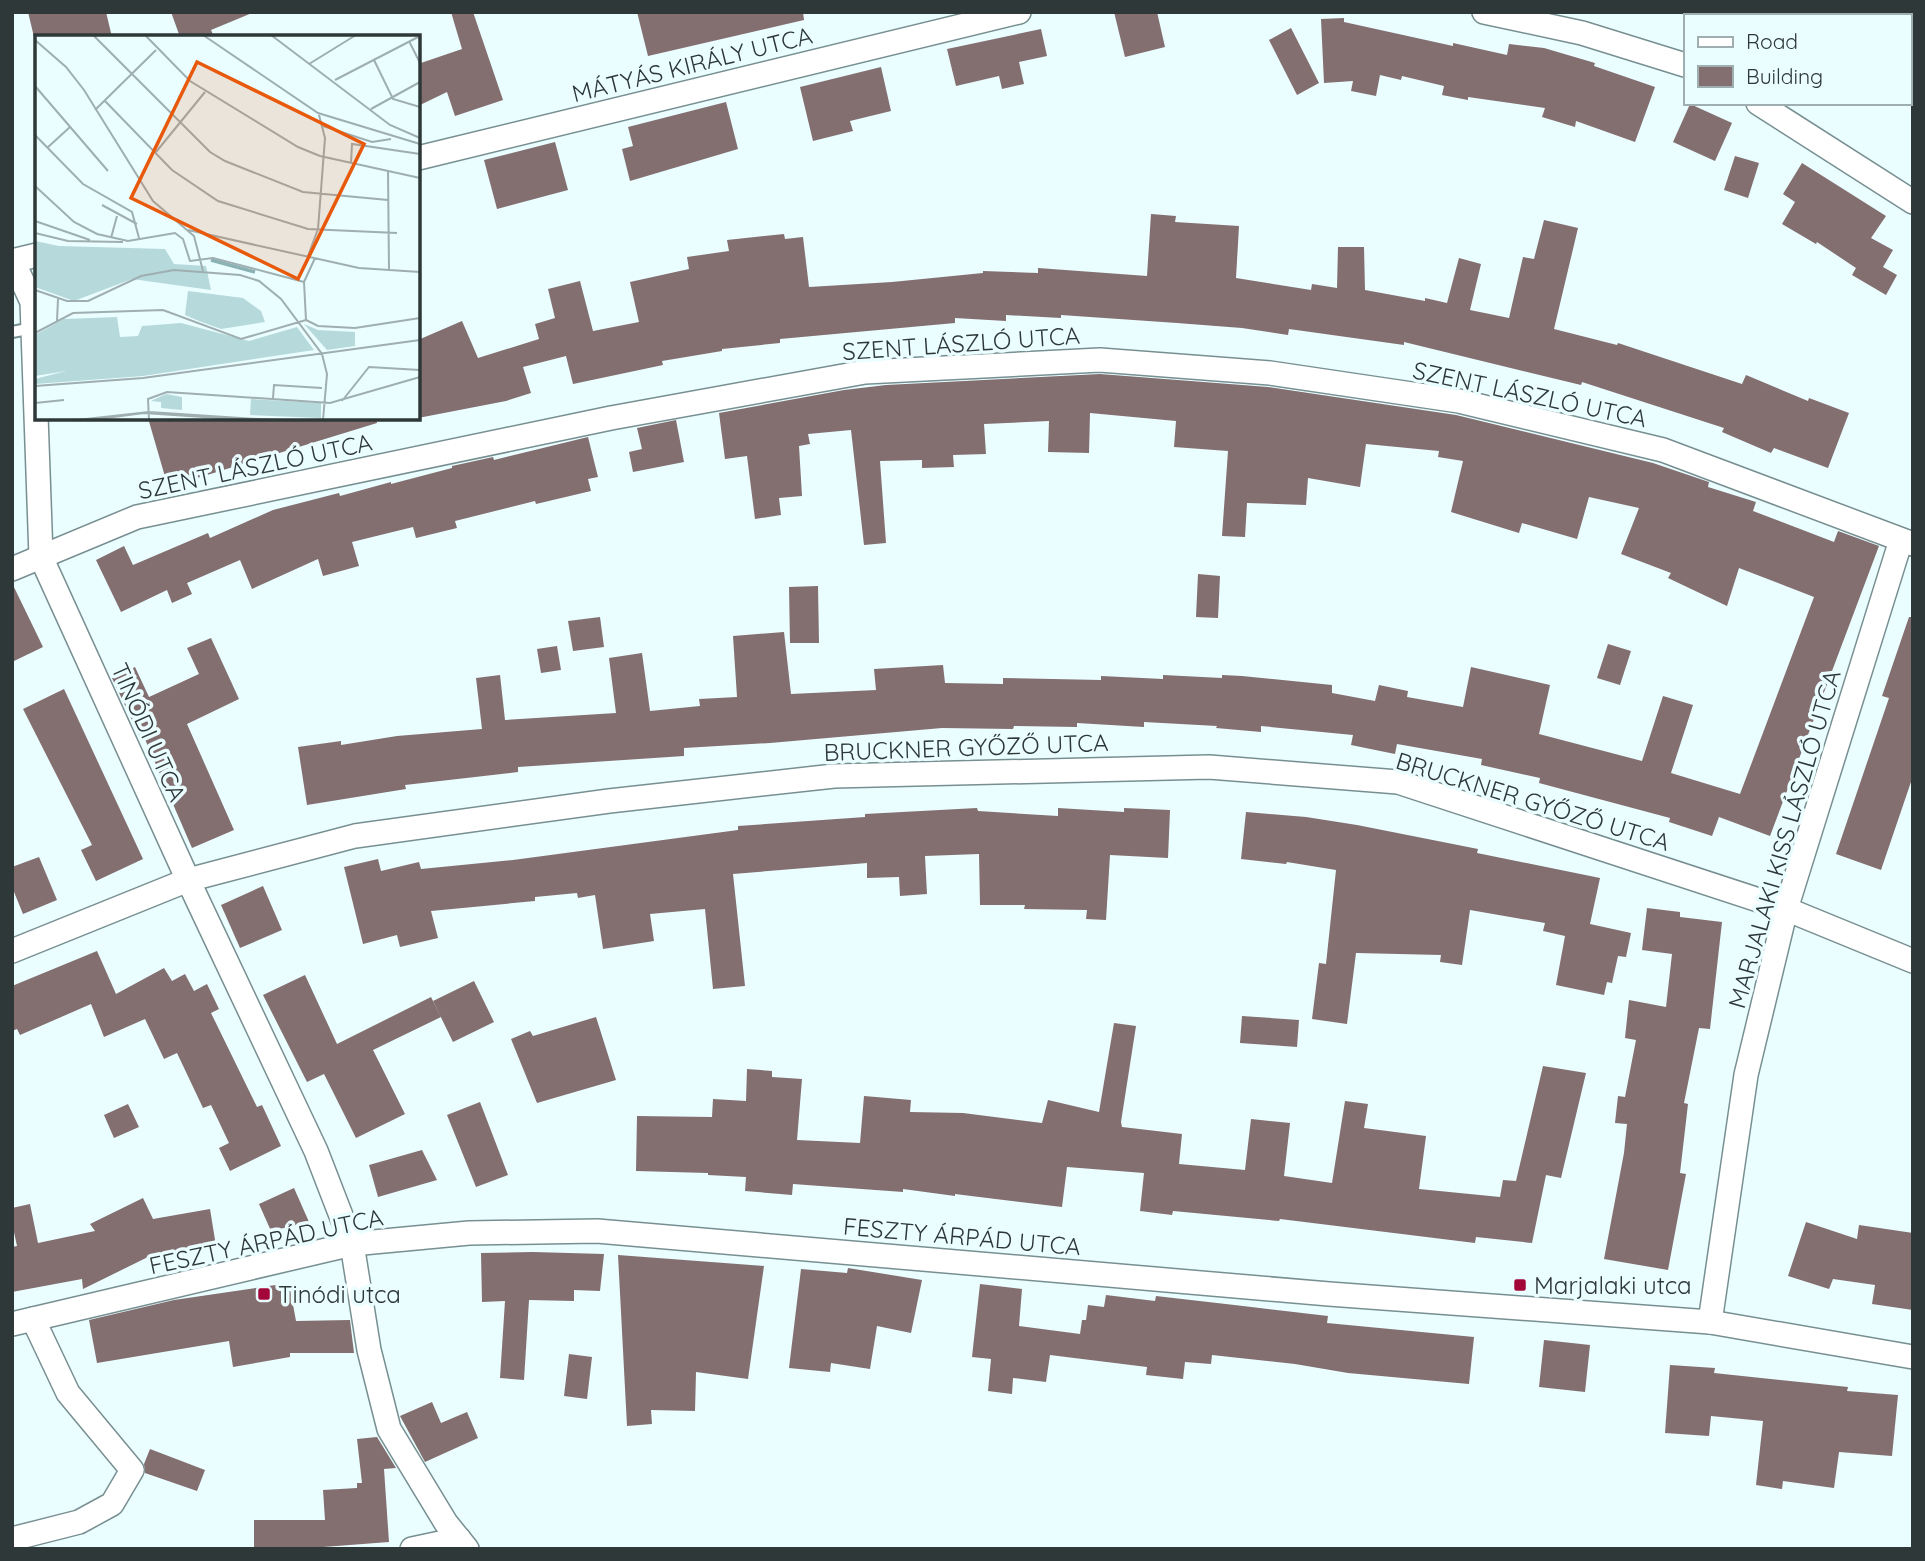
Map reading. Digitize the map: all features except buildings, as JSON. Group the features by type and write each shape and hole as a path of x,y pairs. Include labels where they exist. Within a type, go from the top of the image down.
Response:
{"street":[{"name":"MÁTYÁS KIRÁLY UTCA","path":"420,158 1019,12"},
{"path":"1484,12 1583,33 1684,65"},
{"path":"1761,105 1913,202"},
{"path":"13,261 35,255"},
{"name":"TINÓDI UTCA","path":"13,261 32,302 23,330 41,557 188,880 316,1151 352,1244 369,1350 389,1429 446,1523 463,1544"},
{"name":"SZENT LÁSZLÓ UTCA","path":"12,569 137,517 611,418 865,372 1100,360 1270,373 1460,401 1663,450 1907,542"},
{"name":"MARJALAKI KISS LÁSZLÓ UTCA","path":"1710,1322 1746,1075 1786,909 1907,542"},
{"name":"BRUCKNER GYŐZŐ UTCA","path":"12,951 188,880 355,836 609,800 834,776 1209,767 1398,782 1786,909 1913,961"},
{"name":"FESZTY ÁRPÁD UTCA","path":"23,1322 352,1244 469,1233 597,1231 1329,1294 1710,1322 1913,1357"},
{"path":"12,1539 79,1522 112,1504 132,1470 68,1393 23,1322"},
{"path":"412,1549 463,1544"}],"place":[{"name":"Marjalaki utca","path":"1520,1285"},
{"name":"Tinódi utca","path":"264,1294"}]}
